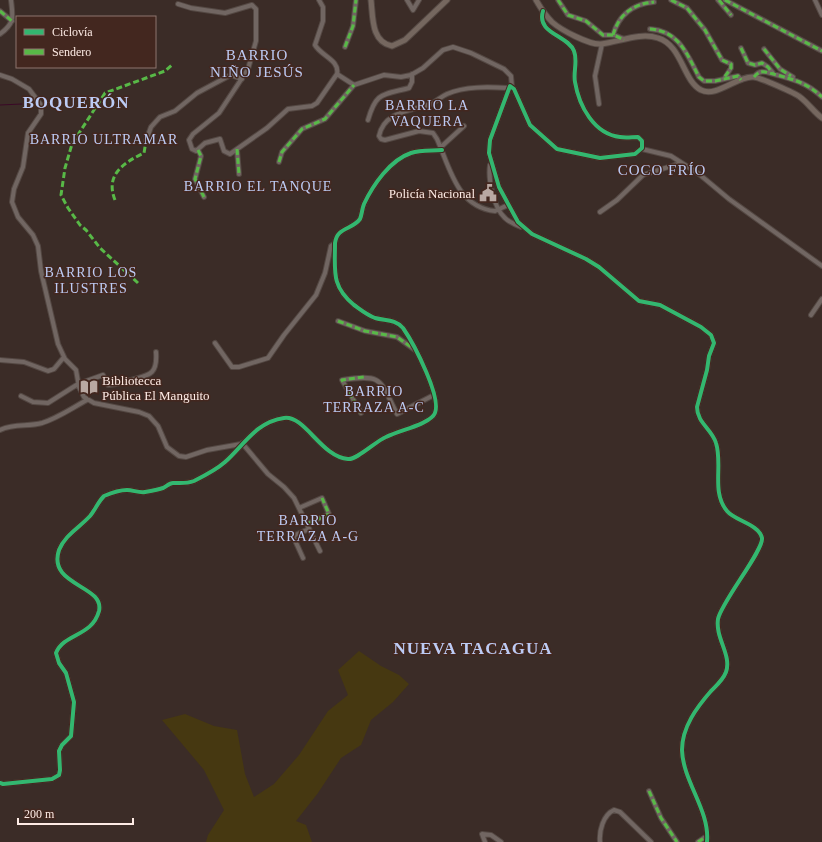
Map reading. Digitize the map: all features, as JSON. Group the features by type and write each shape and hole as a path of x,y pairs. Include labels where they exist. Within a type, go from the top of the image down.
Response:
{"main road":[{"path":"371,0 375,33 383,43 392,46 405,40 447,0"},
{"path":"536,0 543,11 557,26 587,41 602,44 648,36 664,40 677,54 694,83 701,90 710,92 741,80 754,77 799,96 822,118"}],"street":[{"path":"0,34 12,21 12,0"},
{"path":"198,150 204,142 220,139 223,149 227,153 232,154 288,109 312,106 317,103 338,70 334,63 315,46 323,21 322,7 319,0"},
{"path":"345,47 353,26 356,0"},
{"path":"407,0 413,10 419,0"},
{"path":"558,0 571,17 586,21 602,35 613,35 624,40"},
{"path":"671,0 687,8 705,30 722,60 731,64 731,68 723,79"},
{"path":"725,0 822,51"},
{"path":"815,0 822,15"},
{"path":"613,35 618,22 629,9 639,4 654,2"},
{"path":"178,4 191,8 225,13 254,6 256,15 254,29 255,44 248,70 220,113 191,137 190,146 194,150 198,150"},
{"path":"0,11 12,21"},
{"path":"510,88 530,125 557,149 600,158 631,155 642,149 643,144 638,137 615,136 600,130 592,121 584,107 575,83 574,52 569,45 548,30 542,19 543,11"},
{"path":"650,29 668,33 677,40 701,80 708,82 738,76 741,80"},
{"path":"599,104 595,76 602,44"},
{"path":"279,162 282,152 302,129 328,117 337,104 354,85 384,75 401,77 412,74 423,68 442,50 453,47 471,53 504,69 511,76 510,88 488,145 490,162 489,178 499,210 505,218 524,229 586,259 599,267 635,298 660,305 691,321 708,332 714,340 714,346 708,356 708,366 697,407 697,414 717,444 718,488 722,503 733,516 757,530 761,534 762,543 719,616 718,630 727,660 726,672 693,715 682,745 686,772 706,824 707,842"},
{"path":"741,48 748,63 755,65 762,63 768,67 773,74"},
{"path":"764,49 780,69 822,97"},
{"path":"754,77 760,72 795,78"},
{"path":"336,74 354,85"},
{"path":"368,120 374,102 385,94 409,88 412,82 412,74"},
{"path":"0,75 12,79 29,90 40,102 42,108 41,114 28,134 23,167 14,188 12,202 18,217 33,235 38,246 41,271 52,324 64,357 76,370 80,391 87,400 149,416 158,426 167,447 174,454 179,456 186,457 207,450 241,444"},
{"path":"146,141 151,127 160,117 175,112 197,93 231,75 242,79"},
{"path":"508,205 499,210 490,211 476,206 466,199 456,186 436,135 422,131 385,140 381,139 379,136 387,121 395,115 429,105 448,94 488,88 510,88"},
{"path":"0,783 3,784 56,777 60,770 59,752 62,745 71,736 74,702 66,673 59,663 56,653 62,644 91,626 95,620 99,606 97,601 86,589 67,579 62,572 58,556 63,543 90,516 104,496 127,490 143,493 164,488 172,483 183,484 193,481 224,463 241,444 264,425 283,418 291,418 300,422 315,440 331,452 343,458 353,458 386,437 431,418 436,413 434,395 429,380 406,333 397,322 369,316 343,296 336,283 335,237 339,232 358,220 368,197 383,174 393,164 410,153 441,148 464,126"},
{"path":"237,149 239,174"},
{"path":"642,149 670,156 699,174 735,203 822,266"},
{"path":"198,150 200,156 195,179 204,197"},
{"path":"490,162 508,205 524,229"},
{"path":"600,212 617,200 643,175 681,163"},
{"path":"215,343 232,367 239,367 268,358 284,335 316,295 325,273 331,246 335,243"},
{"path":"811,315 822,299"},
{"path":"338,321 365,331 397,337 415,350"},
{"path":"21,396 34,402 45,403 78,384 103,375 108,385 119,384 145,377 156,366 156,352"},
{"path":"0,360 24,362 48,371 54,369 64,357"},
{"path":"361,413 342,380 367,377 377,380 382,384 398,414 434,395"},
{"path":"0,430 11,426 42,423 87,400"},
{"path":"241,444 268,474 284,486 299,508 320,551"},
{"path":"299,508 322,498 329,514 307,524"},
{"path":"302,558 293,536 309,529"},
{"path":"650,791 661,818 677,842"},
{"path":"600,842 600,833 604,822 609,813 614,810 620,812 651,842"},
{"path":"485,842 482,834 491,836 501,842"},
{"path":"698,842 707,836"}],"shaded area":[{"path":"359,651 381,666 399,675 409,684 393,702 371,720 361,745 341,758 318,793 296,821 306,825 312,842 206,842 208,835 224,810 204,770 162,720 185,714 214,726 237,730 245,774 254,797 274,784 299,755 328,711 348,695 338,670"}],"waterway":[{"path":"0,105 22,104"}],"marked path":[{"path":"345,47 353,26 356,0"},
{"path":"558,0 568,15 586,21 603,35 614,35 624,40"},
{"path":"671,0 687,8 705,30 722,60 731,64 731,68 723,79"},
{"path":"719,0 731,15"},
{"path":"725,0 822,51"},
{"path":"613,35 619,21 628,11 640,5 654,2"},
{"path":"0,11 12,21"},
{"path":"650,29 668,34 675,39 686,52 699,77 704,81 715,81 738,76 741,80"},
{"path":"741,48 748,63 755,65 762,63 768,67 773,74"},
{"path":"764,49 780,69 791,76"},
{"path":"138,283 100,248 86,230 80,225 68,208 61,195 65,168 72,144 105,93 165,71 173,64"},
{"path":"754,77 757,74 764,72 790,79 806,85 822,97"},
{"path":"279,162 282,152 302,129 325,119 354,85"},
{"path":"115,200 112,184 114,177 129,161 144,153 146,141"},
{"path":"237,149 239,174"},
{"path":"198,150 201,156 195,179 204,197"},
{"path":"338,321 365,331 397,337 414,349"},
{"path":"361,413 342,380 364,377"},
{"path":"307,524 329,514 322,498"},
{"path":"649,791 661,818 677,842"},
{"path":"698,842 707,836"}],"cycle path":[{"path":"543,11 542,19 544,25 548,30 566,41 574,51 576,59 575,78 577,91 589,117 595,125 611,135 638,137 642,141 642,148 635,154 600,158 557,149 530,125 514,89 510,86 490,140 489,153 499,187 518,222 532,234 586,259 599,267 639,301 660,305 701,327 711,335 714,343 709,356 707,370 697,407 699,417 716,443 718,451 718,487 722,504 727,511 735,517 756,529 762,538 757,553 727,600 718,619 719,633 727,659 725,675 706,697 691,718 687,725 683,742 683,762 701,807 707,830 707,842"},
{"path":"0,783 3,784 52,779 59,775 59,751 62,745 71,736 74,702 66,673 59,663 56,653 65,642 90,626 99,611 99,602 94,596 68,578 61,571 58,562 59,550 65,540 90,516 104,496 124,490 145,492 163,488 172,483 186,483 194,481 210,473 221,465 258,429 274,420 284,418 292,419 299,423 321,444 338,457 352,459 391,434 424,423 433,416 436,409 432,386 420,358 403,328 397,323 375,318 367,314 354,305 341,291 335,270 335,243 336,238 342,231 357,223 360,219 364,204 372,189 389,167 403,156 411,153 442,150"}],"place":[{"name":"Policía Nacional","path":"488,193"},
{"name":"Bibliotecca Pública El Manguito","path":"89,387"}],"district":[{"name":"BARRIO NIÑO JESÚS","path":"257,64"},
{"name":"BOQUERÓN","path":"76,102"},
{"name":"BARRIO LA VAQUERA","path":"427,114"},
{"name":"BARRIO ULTRAMAR","path":"104,139"},
{"name":"COCO FRÍO","path":"662,170"},
{"name":"BARRIO EL TANQUE","path":"258,186"},
{"name":"BARRIO LOS ILUSTRES","path":"91,280"},
{"name":"BARRIO TERRAZA A-C","path":"374,400"},
{"name":"BARRIO TERRAZA A-G","path":"308,528"},
{"name":"NUEVA TACAGUA","path":"473,648"}]}
